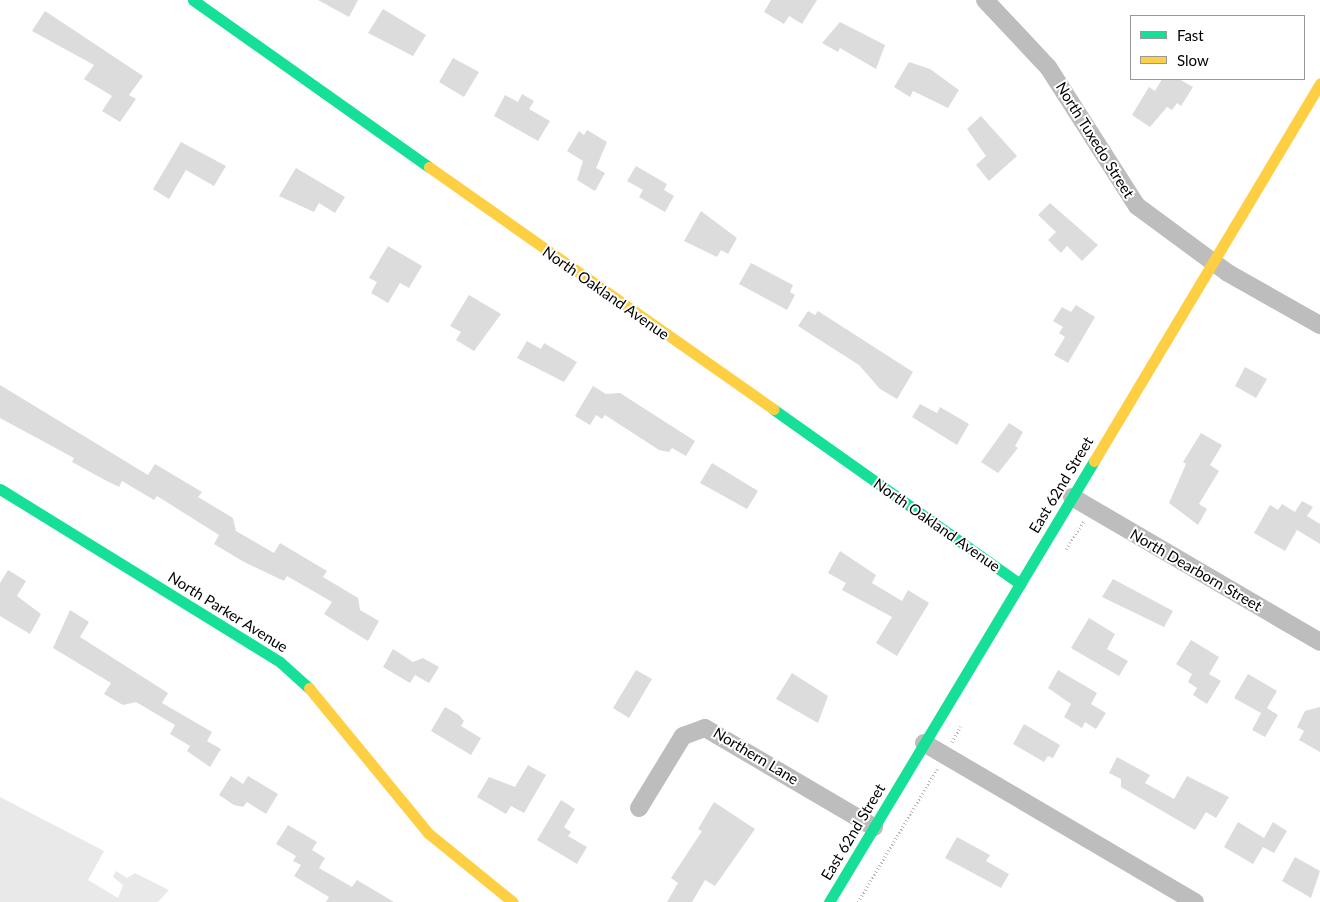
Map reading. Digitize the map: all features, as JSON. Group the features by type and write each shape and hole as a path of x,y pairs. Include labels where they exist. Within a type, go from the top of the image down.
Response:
{"street":[{"name":"North Oakland Avenue","path":"193,0 1020,584"},
{"name":"North Tuxedo Street","path":"985,0 1048,67 1137,206 1215,259 1228,272 1320,325"},
{"name":"East 62nd Street","path":"829,902 1320,84"},
{"name":"North Parker Avenue","path":"0,489 280,662 328,709 428,833 467,869 513,902"},
{"name":"North Dearborn Street","path":"1072,497 1320,642"},
{"name":"Northern Lane","path":"639,808 683,736 705,728 874,827"},
{"path":"924,743 1195,902"}],"path":[{"path":"858,902 940,764"}],"shaded area":[{"path":"0,797 104,851 88,880 118,898 123,885 113,877 116,871 127,878 135,873 169,890 158,902 0,902"}],"building":[{"path":"318,0 358,0 349,17"},
{"path":"771,0 817,0 802,24 789,16 784,24 764,12"},
{"path":"383,9 426,35 413,56 368,33"},
{"path":"45,11 143,76 129,95 136,99 120,122 102,111 112,96 84,79 94,65 32,31"},
{"path":"840,22 885,45 876,69 840,48 838,52 822,43"},
{"path":"453,58 479,72 464,97 439,82"},
{"path":"909,62 930,69 959,90 948,108 913,91 910,97 894,87"},
{"path":"1161,80 1181,80 1193,87 1181,106 1177,103 1172,110 1167,107 1150,127 1132,115 1149,87 1155,91"},
{"path":"522,94 534,101 529,109 550,121 538,141 494,116 505,95 518,102"},
{"path":"981,116 1017,156 989,181 976,165 986,156 967,129"},
{"path":"587,130 607,142 596,168 605,173 595,191 577,180 583,161 567,151 579,131 584,135"},
{"path":"181,142 226,166 214,186 186,170 169,199 153,189"},
{"path":"636,166 667,184 664,190 674,196 665,212 639,197 643,190 627,181"},
{"path":"296,168 345,197 335,213 319,203 314,212 279,196"},
{"path":"1050,203 1098,245 1082,261 1067,246 1061,253 1048,240 1056,232 1038,215"},
{"path":"701,211 737,238 728,254 721,250 717,257 684,241"},
{"path":"388,246 422,266 409,288 400,283 388,303 371,293 377,282 369,278"},
{"path":"751,263 793,285 790,292 795,295 787,310 739,284"},
{"path":"469,295 501,314 474,351 456,340 461,332 450,326"},
{"path":"1076,305 1095,317 1068,363 1054,355 1065,337 1059,333 1063,327 1053,321 1062,307 1071,312"},
{"path":"808,311 815,315 818,311 913,372 897,399 880,389 859,365 798,326"},
{"path":"527,341 541,349 544,343 577,362 564,382 517,358"},
{"path":"1245,367 1267,379 1256,398 1235,386"},
{"path":"0,385 148,475 155,464 202,492 198,497 233,518 236,531 274,553 280,543 327,571 323,577 358,598 360,610 379,621 368,641 324,614 332,602 287,576 284,581 244,562 214,544 219,535 157,496 154,500 122,481 119,487 72,462 74,458 0,418"},
{"path":"593,386 606,394 620,393 695,441 686,456 672,448 669,452 659,450 605,415 602,419 596,415 590,425 575,416"},
{"path":"920,404 937,413 940,407 969,424 957,445 912,417"},
{"path":"1009,423 1023,432 1015,446 1018,448 998,473 981,462"},
{"path":"1201,433 1222,445 1210,465 1219,471 1199,504 1207,509 1198,525 1169,503 1186,464 1183,462"},
{"path":"712,463 758,491 747,509 700,483"},
{"path":"1302,501 1313,507 1307,516 1320,524 1320,544 1297,530 1285,551 1254,533 1270,505 1278,510 1282,504 1295,512"},
{"path":"840,551 876,575 872,583 902,601 908,590 929,603 897,656 876,643 892,617 842,590 846,583 828,573"},
{"path":"8,570 26,581 17,596 41,614 30,634 0,616 0,583"},
{"path":"1113,579 1173,611 1164,627 1102,597"},
{"path":"70,610 89,622 80,637 168,693 162,703 212,732 207,741 221,749 210,767 187,751 190,746 170,734 175,725 136,702 123,705 104,694 111,683 53,648"},
{"path":"1089,618 1115,634 1107,649 1128,661 1119,676 1071,648"},
{"path":"1191,640 1219,657 1209,674 1221,681 1207,704 1193,695 1197,688 1188,682 1192,674 1176,664"},
{"path":"393,649 413,662 423,658 439,667 429,683 415,675 410,683 383,667"},
{"path":"636,670 652,679 629,718 613,708"},
{"path":"1058,670 1097,693 1091,704 1106,713 1096,729 1085,722 1082,728 1064,717 1071,704 1048,688"},
{"path":"792,673 828,696 818,723 776,699"},
{"path":"1248,674 1277,691 1267,708 1278,715 1265,737 1252,730 1261,713 1234,698"},
{"path":"445,707 459,715 464,721 461,726 481,738 471,755 431,731"},
{"path":"1320,707 1320,752 1299,740 1304,731 1297,727 1305,711"},
{"path":"1024,724 1060,745 1053,758 1048,756 1044,762 1013,744"},
{"path":"1117,757 1150,775 1145,783 1174,799 1187,776 1229,797 1216,818 1206,812 1195,830 1121,787 1121,779 1109,773"},
{"path":"528,765 546,775 524,813 511,806 506,814 477,797 489,777 515,787"},
{"path":"231,776 243,784 248,776 278,794 266,814 247,802 243,807 234,805 219,795"},
{"path":"561,800 575,809 564,827 571,832 568,836 587,847 577,864 537,840"},
{"path":"714,802 755,829 715,886 705,880 692,902 667,902 678,883 671,878 702,831 698,829"},
{"path":"1238,822 1264,838 1273,822 1287,831 1274,853 1263,847 1253,864 1224,847"},
{"path":"288,825 317,842 312,850 325,858 319,868 352,887 357,880 394,902 326,902 329,897 294,876 301,865 293,861 296,856 276,844"},
{"path":"957,837 990,855 986,861 1009,874 1001,888 945,858"},
{"path":"1295,857 1320,871 1311,898 1282,881"}],"traffic: fast":[{"path":"193,0 429,167"},
{"path":"773,409 1020,584"},
{"path":"829,902 1094,461"},
{"path":"0,489 280,662 309,688"}],"traffic: slow":[{"path":"1094,461 1320,84"},
{"path":"429,167 773,409"},
{"path":"309,688 428,833 513,902"}]}
